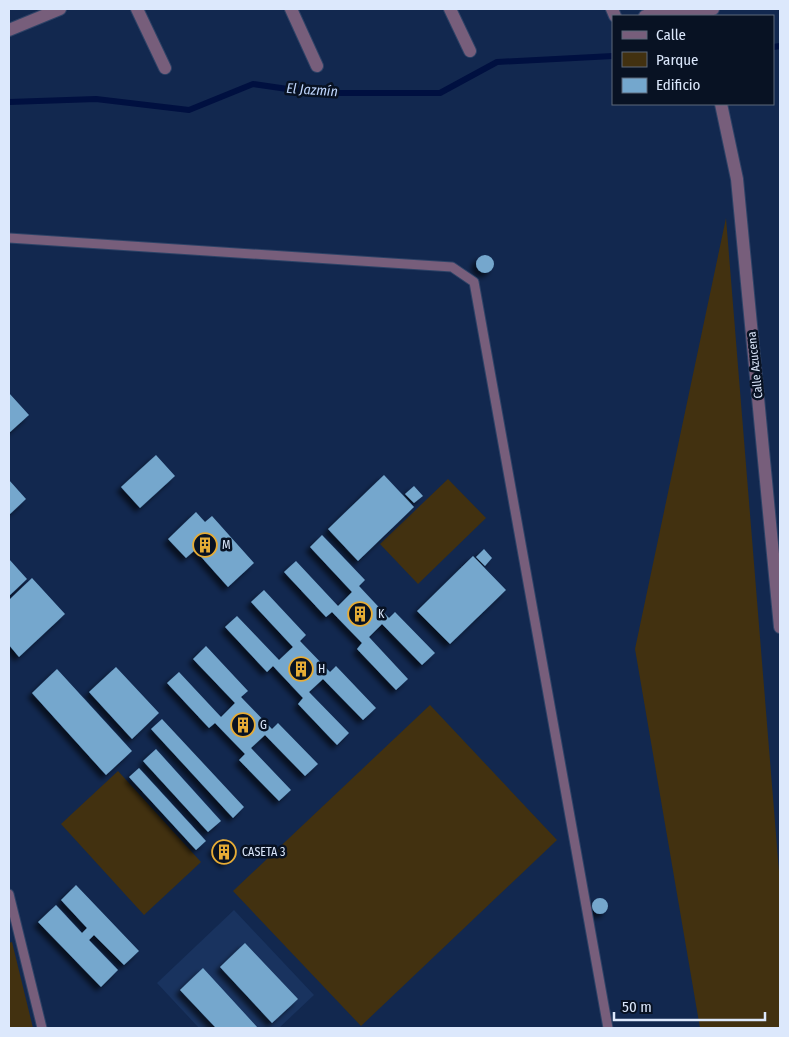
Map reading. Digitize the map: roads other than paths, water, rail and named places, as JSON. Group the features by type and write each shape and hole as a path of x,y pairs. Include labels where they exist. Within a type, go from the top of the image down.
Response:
{"street":[{"path":"9,30 60,9"},
{"path":"137,9 165,68"},
{"path":"291,9 317,66"},
{"path":"450,9 470,51"},
{"path":"659,15 700,12 713,9"},
{"name":"Calle Azucena","path":"721,105 737,180 775,516 780,627"}],"lane":[{"path":"9,238 452,267 474,282 608,1028"},
{"path":"9,894 42,1028"}],"waterway":[{"name":"El Jazmín","path":"774,47 780,46"},
{"name":"El Jazmín","path":"9,102 96,99 189,110 253,84 315,93 440,93 497,62 612,56"}],"place":[{"name":"M","path":"205,545"},
{"name":"K","path":"360,614"},
{"name":"H","path":"301,669"},
{"name":"G","path":"243,725"},
{"name":"CASETA 3","path":"224,852"}]}
